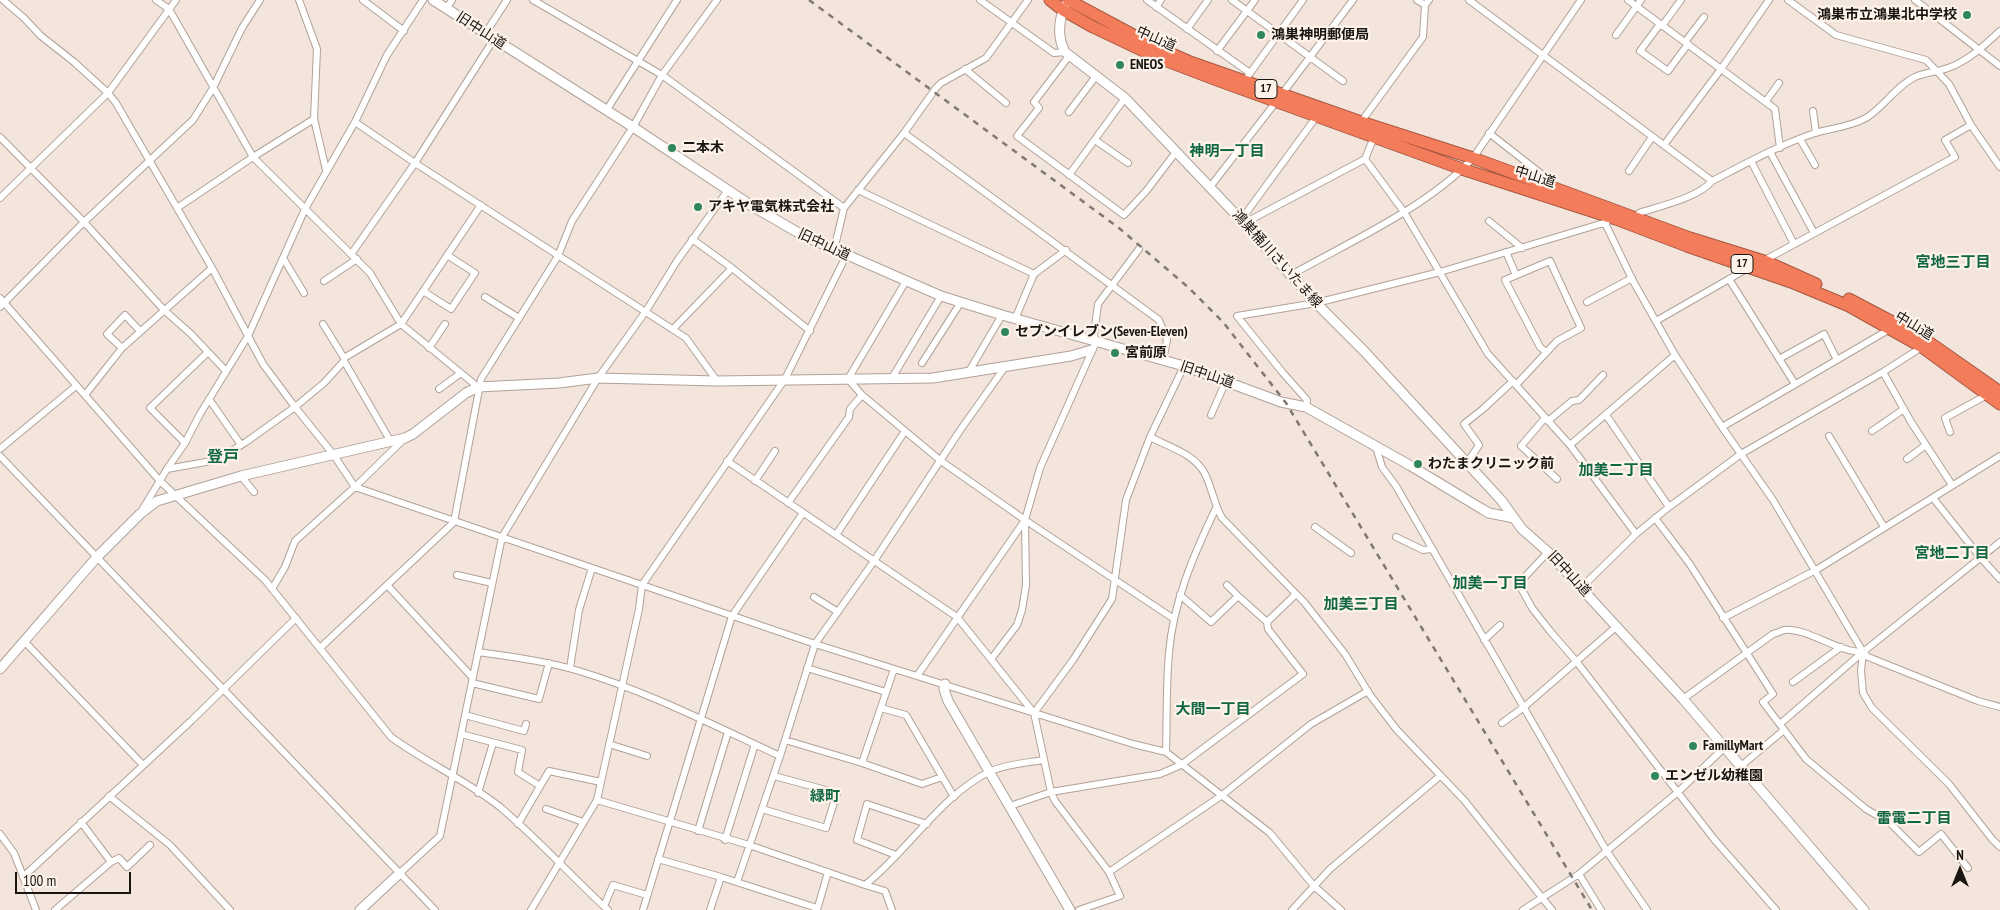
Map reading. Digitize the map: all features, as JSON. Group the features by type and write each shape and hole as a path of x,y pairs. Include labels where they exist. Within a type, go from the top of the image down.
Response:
{"highway":[{"name":"中山道","path":"1050,0 1066,3 1190,62 1247,77 1278,98 1317,116 1610,221 1751,267 1849,306 1922,347 2000,404"},
{"name":"中山道","path":"1066,3 1154,56 1278,98 1361,122 1472,158 1690,238 1763,261 1864,306 1923,338 2000,392"}],"main road":[{"name":"旧中山道","path":"433,0 781,224 846,256 941,296 1093,346 1184,366 1281,402 1306,407 1489,514 1514,518 1522,529 1548,552 1617,626 1725,746 1864,910"},
{"path":"1066,3 1059,29 1062,47 1067,54"},
{"name":"鴻巣桶川さいたま線","path":"1067,54 1126,98 1316,303 1364,351 1501,500 1514,518"},
{"path":"0,669 97,557 140,514 157,501 241,476 405,438 478,386 559,383 598,378 716,381 933,378 1071,356 1093,346"},
{"path":"945,684 944,689 948,701 1070,910"},
{"path":"360,910 400,873"}],"street":[{"path":"3,0 24,18 40,36 74,62 108,94 125,117 212,268 263,364 294,407 333,454 355,487 815,644 1133,744 1166,752 1270,833 1314,886 1341,910"},
{"path":"156,0 169,9 252,157 352,253 370,273 401,324 478,386"},
{"path":"0,198 108,94 176,0"},
{"path":"260,0 242,28 212,88 193,120 1,302 160,481 272,589 391,736 409,750 452,775 498,806 606,908 613,885 647,895"},
{"path":"299,0 317,49 314,120 326,170"},
{"path":"363,0 404,31"},
{"path":"140,514 167,469 186,443 209,399 248,336 306,209 326,170 355,122 387,54 423,0"},
{"path":"446,9 452,0"},
{"path":"485,34 507,0"},
{"path":"533,0 662,75 844,208"},
{"path":"606,111 677,0"},
{"path":"320,648 454,522 480,379 558,256 572,221 632,127 662,75 717,0"},
{"path":"980,0 1054,53 1067,54"},
{"path":"834,250 844,208 904,133 940,83 986,58 1028,0"},
{"path":"1147,0 1217,51 1247,77 1303,0"},
{"path":"1156,7 1161,0"},
{"path":"1187,29 1208,0"},
{"path":"1232,0 1343,81"},
{"path":"1217,51 1255,0"},
{"path":"1210,187 1353,0"},
{"path":"1361,122 1423,37 1427,3 1417,0"},
{"path":"1469,0 1712,181"},
{"path":"1290,274 1404,212 1437,190 1462,169 1489,134 1581,0"},
{"path":"1628,0 1775,109 1780,148"},
{"path":"1616,35 1641,0"},
{"path":"1681,0 1640,51 1668,71 1704,18"},
{"path":"1664,145 1721,69 1769,0"},
{"path":"1788,0 1836,35 1926,60 1949,84 1971,125 2000,167"},
{"path":"1915,0 2000,66"},
{"path":"1638,218 1639,213 1676,201 1770,152 1816,133 1841,128 1866,117 1904,84 1931,71 1950,68 1979,50 2000,31"},
{"path":"352,253 415,163 494,39"},
{"path":"1067,54 1034,102 1039,108 1017,136 1124,215 1147,190 1176,152"},
{"path":"965,69 1006,102"},
{"path":"1069,112 1096,76"},
{"path":"1766,101 1779,83"},
{"path":"1069,175 1126,98"},
{"path":"1813,111 1816,133"},
{"path":"1241,220 1317,116"},
{"path":"177,208 252,157 314,120"},
{"path":"355,122 415,163 686,338 716,381"},
{"path":"1763,261 1955,157 1945,140 1971,125"},
{"path":"904,133 1159,320 1167,340 1163,360"},
{"path":"1489,134 1544,176 1543,185"},
{"path":"1241,220 1252,220 1365,159 1374,136"},
{"path":"0,137 84,222 164,310 191,334 226,371"},
{"path":"1628,171 1652,137"},
{"path":"1800,139 1815,165"},
{"path":"1095,140 1128,163"},
{"path":"1770,152 1814,233"},
{"path":"1365,159 1404,212 1488,354 1570,446 1636,534"},
{"path":"1751,162 1794,244"},
{"path":"400,873 440,836 502,537 598,378 646,312 692,239 728,190"},
{"path":"858,190 1034,274"},
{"path":"167,469 217,460 294,407 324,383 344,359 401,324 481,205"},
{"path":"1489,221 1522,248"},
{"path":"1306,407 1307,400 1283,374 1237,316 1316,303 1440,272 1610,221 1632,278 1675,355 1722,428 1773,500 1863,652 1868,658 1978,701 2000,707"},
{"path":"692,239 732,268 810,331"},
{"path":"992,658 1017,625 1022,610 1026,585 1025,520 1040,468 1093,346 1098,304 1139,249"},
{"path":"1015,319 1034,274 1066,250"},
{"path":"1506,252 1516,275"},
{"path":"423,291 451,309 475,273 447,255"},
{"path":"531,910 597,800 642,585 785,379 846,256"},
{"path":"283,258 304,293"},
{"path":"324,280 357,259"},
{"path":"1467,463 1479,445 1464,424 1514,383 1546,352 1557,341 1581,328 1550,261 1506,280 1540,347 1546,352"},
{"path":"1656,321 1751,267"},
{"path":"85,395 122,348 212,268"},
{"path":"673,330 732,268"},
{"path":"1587,302 1632,278"},
{"path":"1729,279 1795,384"},
{"path":"906,280 848,379 862,395 941,461 1025,520 1174,619"},
{"path":"892,378 941,296"},
{"path":"485,297 519,318"},
{"path":"922,363 961,302"},
{"path":"968,373 1002,315"},
{"path":"122,348 107,334 125,316 140,331"},
{"path":"323,324 391,442"},
{"path":"430,348 445,324"},
{"path":"1722,428 1890,328"},
{"path":"1779,359 1824,334 1837,360"},
{"path":"1581,588 1636,534 1740,454 1883,372 1922,347"},
{"path":"186,443 150,408 208,352"},
{"path":"1570,446 1675,355"},
{"path":"1034,713 1073,660 1112,599 1126,500 1150,437 1184,366"},
{"path":"738,882 774,776 815,644 874,561 961,428 1005,367"},
{"path":"1883,372 1926,446 1952,486"},
{"path":"439,389 462,373"},
{"path":"1557,479 1521,446 1547,420 1572,401 1579,400 1603,375"},
{"path":"1211,415 1226,381"},
{"path":"0,449 76,386"},
{"path":"788,503 849,417 850,409 862,395"},
{"path":"1950,432 1945,418 1987,395"},
{"path":"209,399 241,445"},
{"path":"1872,431 1904,409"},
{"path":"1606,415 1669,507"},
{"path":"836,535 905,431"},
{"path":"1829,436 1884,528"},
{"path":"1150,437 1178,450 1198,464 1205,474 1216,508 1222,518 1296,594 1335,641 1368,691 1397,730 1464,800 1552,910"},
{"path":"272,589 285,567 295,541 355,487 405,438"},
{"path":"1907,459 1926,446"},
{"path":"1376,447 1382,467 1396,486 1606,850 1647,910"},
{"path":"755,481 775,451"},
{"path":"0,456 435,910"},
{"path":"1723,618 1816,570 2000,456"},
{"path":"727,461 957,617 992,658 1034,713 1043,760 1055,801 1109,872 1120,896 1079,910"},
{"path":"241,476 254,492"},
{"path":"1932,498 2000,579"},
{"path":"1166,752 1169,652 1174,619 1180,595 1198,547 1216,508"},
{"path":"642,910 732,616 803,513"},
{"path":"1655,518 1688,563 1773,694 1763,702 1806,759 1866,809 1890,823 1919,852 1941,834 1968,868"},
{"path":"917,676 1025,520"},
{"path":"1315,527 1351,553"},
{"path":"1396,537 1423,550 1431,549"},
{"path":"1780,724 1863,652 2000,542"},
{"path":"1548,552 1521,582 1520,586 1532,608 1576,661 1714,839 1776,910"},
{"path":"570,668 579,610 592,568"},
{"path":"457,576 492,583"},
{"path":"387,585 472,680 539,699 549,663"},
{"path":"1010,806 1051,792 1160,774 1181,765 1303,674 1268,629 1267,622 1227,585"},
{"path":"1267,622 1296,594"},
{"path":"1180,595 1211,622 1238,596"},
{"path":"814,597 838,612"},
{"path":"23,877 192,721 223,688 296,618"},
{"path":"1484,640 1500,625"},
{"path":"1502,723 1524,707 1617,626"},
{"path":"1683,699 1773,634 1785,630 1806,634 1854,652 1863,652"},
{"path":"24,641 143,765"},
{"path":"1794,682 1841,647"},
{"path":"478,652 549,663 622,685 780,756"},
{"path":"1863,652 1861,671 1863,693 1872,708 1949,784 1992,840 2000,846"},
{"path":"807,668 886,692"},
{"path":"862,763 894,669"},
{"path":"1109,872 1221,796 1311,724 1368,691"},
{"path":"881,708 906,715 954,797"},
{"path":"465,715 524,731 526,724"},
{"path":"1742,766 1784,730"},
{"path":"698,831 728,732"},
{"path":"461,734 522,750 518,772 540,786"},
{"path":"785,740 862,763 922,784 942,777"},
{"path":"478,793 493,743"},
{"path":"609,744 647,756"},
{"path":"725,840 755,744"},
{"path":"1523,910 1579,874 1678,792 1725,746"},
{"path":"865,885 954,797 990,772 1004,766 1043,760"},
{"path":"518,824 549,771 601,782"},
{"path":"762,809 826,828 836,793 774,776"},
{"path":"1292,910 1330,869 1440,776"},
{"path":"110,796 170,845 230,910"},
{"path":"597,800 749,846 885,891 892,910"},
{"path":"896,855 856,840 867,804 927,824"},
{"path":"546,809 583,822"},
{"path":"81,822 111,862"},
{"path":"0,834 14,853 36,910"},
{"path":"55,910 111,862 119,858 127,867 150,845"},
{"path":"658,859 738,882 817,909 828,872"},
{"path":"1579,874 1601,910"},
{"path":"710,910 721,877"}],"railway":[{"path":"809,0 1119,228 1189,288 1223,322 1286,403 1592,910"}],"place":[{"name":"鴻巣市立鴻巣北中学校","path":"1967,15"},
{"name":"鴻巣神明郵便局","path":"1261,35"},
{"name":"ENEOS","path":"1120,65"},
{"name":"二本木","path":"672,148"},
{"name":"アキヤ電気株式会社","path":"698,207"},
{"name":"セブンイレブン(Seven-Eleven)","path":"1005,332"},
{"name":"宮前原","path":"1115,353"},
{"name":"わたまクリニック前","path":"1418,464"},
{"name":"FamillyMart","path":"1693,746"},
{"name":"エンゼル幼稚園","path":"1655,776"}],"district":[{"name":"神明一丁目","path":"1227,152"},
{"name":"宮地三丁目","path":"1953,263"},
{"name":"登戸","path":"223,457"},
{"name":"加美二丁目","path":"1616,471"},
{"name":"宮地二丁目","path":"1952,554"},
{"name":"加美一丁目","path":"1490,584"},
{"name":"加美三丁目","path":"1361,605"},
{"name":"大間一丁目","path":"1213,710"},
{"name":"緑町","path":"825,797"},
{"name":"雷電二丁目","path":"1914,819"}]}
